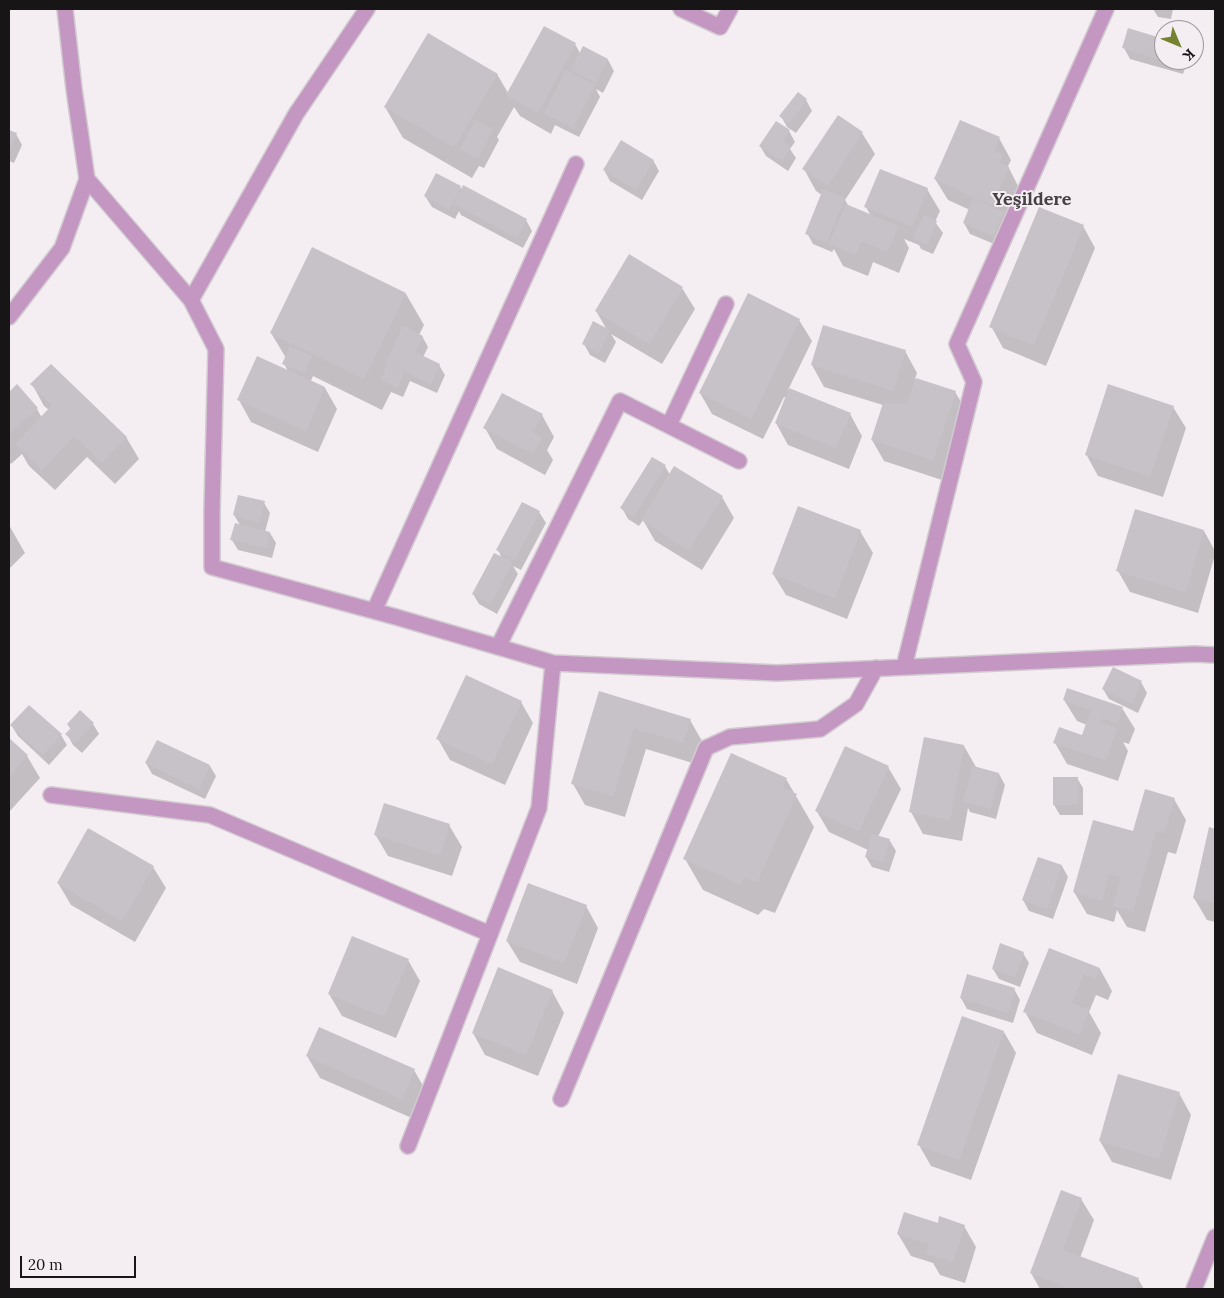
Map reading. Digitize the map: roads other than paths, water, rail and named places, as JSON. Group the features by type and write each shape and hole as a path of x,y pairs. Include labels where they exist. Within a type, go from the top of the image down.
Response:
{"street":[{"path":"9,317 62,248 87,178 65,9"},
{"path":"191,300 296,114 368,9"},
{"path":"681,9 720,27 730,9"},
{"path":"904,667 974,382 957,344 1106,9"},
{"path":"374,611 576,164"},
{"path":"87,178 191,300 216,349 212,567 374,611 553,663 777,673 1195,654 1215,655"},
{"path":"669,425 726,304"},
{"path":"498,647 620,400 739,460"},
{"path":"408,1146 539,808 553,663"},
{"path":"561,1099 706,748 730,737 820,729 856,704 876,668"},
{"path":"51,795 210,815 490,934"},
{"path":"1194,1289 1215,1237"}],"district":[{"name":"Yeşildere","path":"1032,200"}]}
